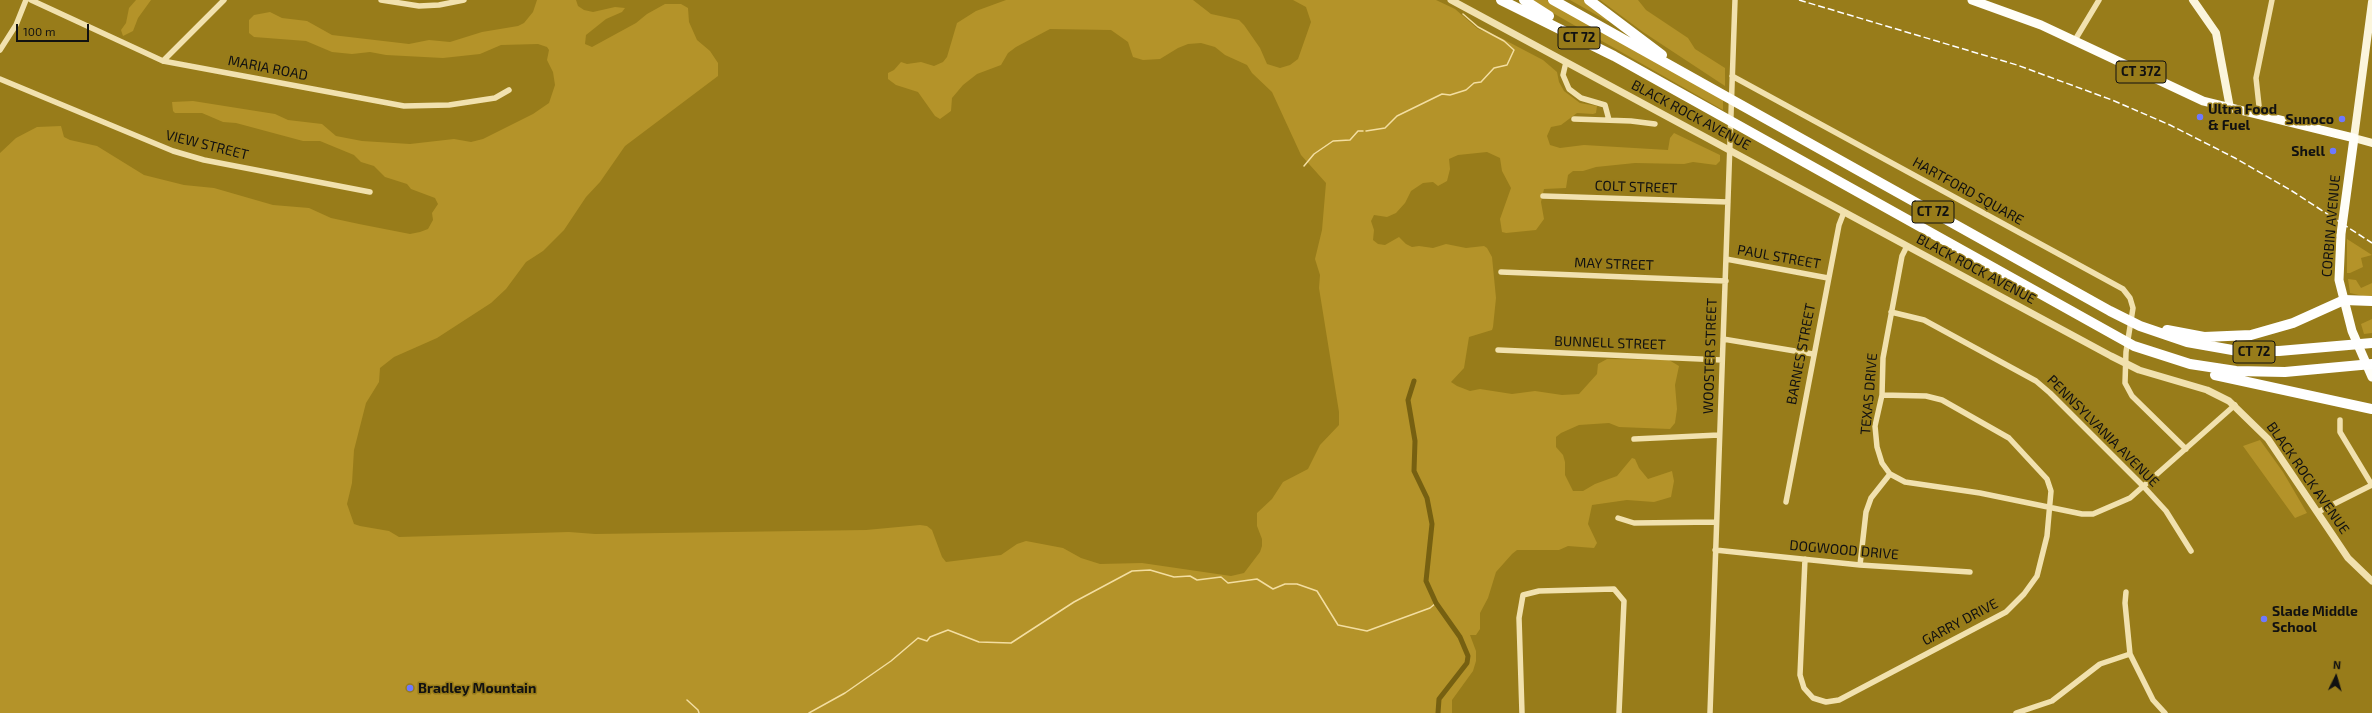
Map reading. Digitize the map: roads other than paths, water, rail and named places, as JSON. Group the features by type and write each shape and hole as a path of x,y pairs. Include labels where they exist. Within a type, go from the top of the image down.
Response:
{"highway":[{"name":"CT 72","path":"1502,0 1586,41 1656,79 2122,340 2140,348 2195,365 2248,372 2294,371 2372,364"},
{"path":"1524,0 1634,63 1656,79"},
{"name":"CT 72","path":"1553,0 2092,302 2140,324 2183,341 2238,351 2279,351 2372,343"},
{"path":"1589,0 1703,83"},
{"path":"2140,324 2193,336 2243,336 2288,325 2343,300 2372,301"},
{"path":"2140,348 2161,361 2184,368 2372,409"}],"main road":[{"name":"CT 372","path":"1972,0 2031,21 2075,40 2194,98 2354,138"},
{"path":"2193,0 2216,33 2230,108"},
{"name":"CORBIN AVENUE","path":"2372,2 2341,234 2339,270 2343,300 2352,332 2372,376"},
{"path":"2354,138 2372,143"}],"street":[{"path":"0,50 16,25 26,0"},
{"name":"MARIA ROAD","path":"31,0 163,61 404,106 449,105 495,98 509,90"},
{"path":"163,61 224,0"},
{"path":"381,0 419,6 439,5 464,0"},
{"name":"BLACK ROCK AVENUE","path":"1451,0 2126,364 2163,379 2207,390 2235,406 2268,439 2348,558 2372,581"},
{"name":"WOOSTER STREET","path":"1710,713 1735,0"},
{"path":"2075,40 2099,0"},
{"path":"2260,115 2256,78 2272,0"},
{"path":"1566,62 1563,75 1569,89 1581,98 1605,105 1609,120"},
{"name":"HARTFORD SQUARE","path":"1732,76 2123,289 2130,298 2133,308 2125,383 2132,396 2186,449"},
{"name":"VIEW STREET","path":"0,79 172,151 204,160 370,192"},
{"path":"1574,119 1655,124"},
{"name":"COLT STREET","path":"1543,196 1728,202"},
{"name":"BARNES STREET","path":"1786,502 1828,278 1839,225 1844,212"},
{"name":"TEXAS DRIVE","path":"1890,474 1882,463 1877,447 1875,426 1882,395 1883,358 1891,312 1902,256 1907,246"},
{"name":"PAUL STREET","path":"1726,259 1828,278"},
{"name":"MAY STREET","path":"1501,272 1726,281"},
{"name":"PENNSYLVANIA AVENUE","path":"1891,312 1924,320 2036,381 2144,487 2166,511 2191,551"},
{"path":"1723,339 1813,354"},
{"name":"BUNNELL STREET","path":"1498,350 1722,360"},
{"name":"GARRY DRIVE","path":"1805,559 1800,675 1804,688 1813,698 1826,702 1839,700 2006,612 2024,594 2036,576 2048,536 2051,491 2047,479 2009,438 1942,400 1926,396 1882,395"},
{"path":"1860,565 1866,512 1871,498 1890,474 1905,482 1924,486 1980,493 2082,514 2093,514 2130,498 2235,406"},
{"path":"2318,512 2372,485 2340,432 2340,420"},
{"path":"1634,439 1719,435"},
{"path":"1618,518 1634,523 1716,522"},
{"name":"DOGWOOD DRIVE","path":"1715,550 1860,565 1970,572"},
{"path":"1522,713 1520,618 1522,595 1539,591 1614,589 1624,601 1619,713"},
{"path":"2126,592 2125,604 2130,654 2153,700 2165,713"},
{"path":"2016,713 2052,701 2100,664 2130,654"}],"waterway":[{"path":"1366,131 1385,128 1397,116 1442,94 1450,95 1466,90 1474,83 1481,82 1494,68 1507,65 1514,50 1504,41 1478,27 1463,14"},
{"path":"1304,166 1314,154 1333,141 1350,140 1358,131 1363,131"},
{"path":"1414,381 1408,400 1415,441 1414,471 1427,498 1432,524 1426,581 1436,603 1460,637 1468,656 1467,663 1439,699 1438,713"},
{"path":"809,713 845,693 891,661 918,638 927,641 930,637 948,630 979,642 1011,643 1074,602 1132,571 1150,570 1174,577 1190,576 1197,580 1221,577 1228,583 1257,579 1273,589 1285,584 1297,584 1317,591 1338,625 1367,631 1430,608 1436,603"},
{"path":"687,700 698,710 699,713"}],"railway":[{"path":"1799,0 2017,65 2112,100 2170,125 2235,158 2292,191 2372,243"}],"place":[{"name":"Ultra Food & Fuel","path":"2200,117"},
{"name":"Sunoco","path":"2342,119"},
{"name":"Shell","path":"2333,151"},
{"name":"Slade Middle School","path":"2264,619"},
{"name":"Bradley Mountain","path":"410,688"}]}
